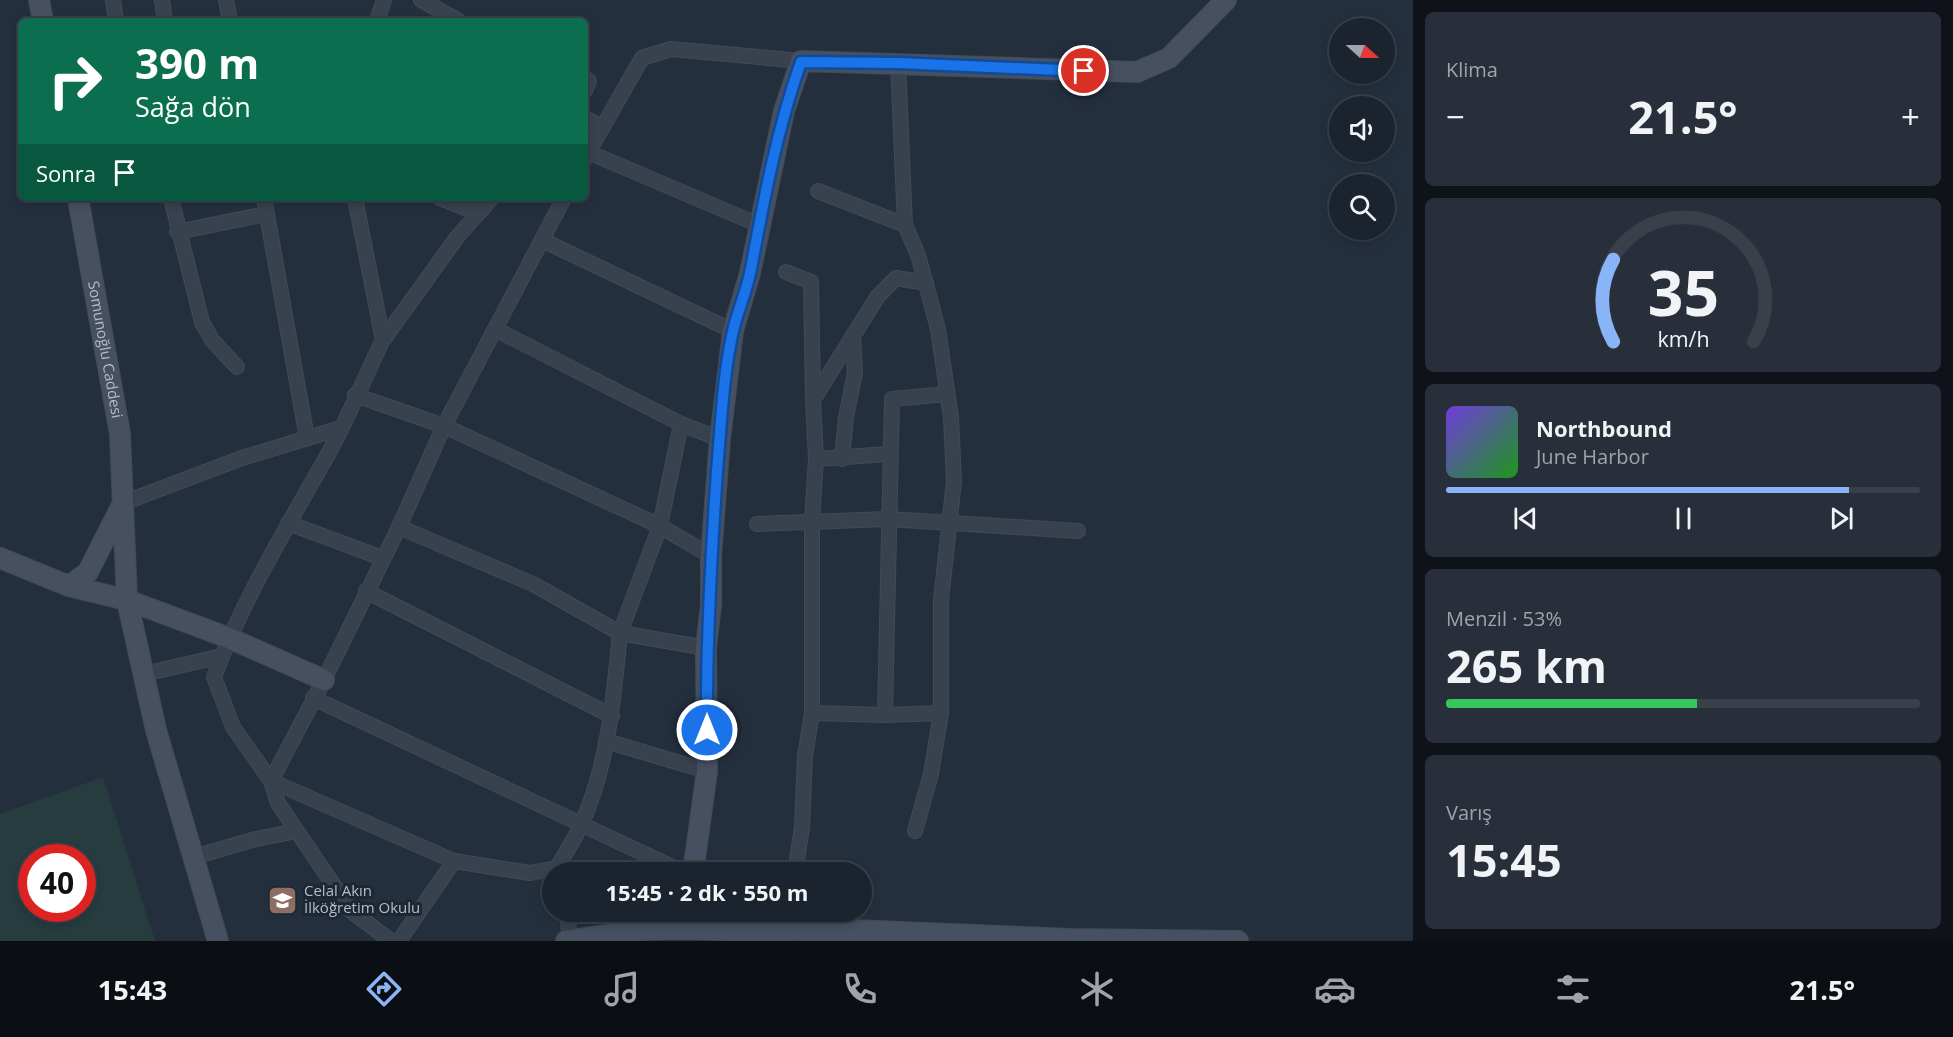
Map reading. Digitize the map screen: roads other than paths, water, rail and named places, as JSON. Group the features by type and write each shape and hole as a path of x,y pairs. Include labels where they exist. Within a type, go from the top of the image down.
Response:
{"main road":[{"path":"39,0 43,18"},
{"path":"695,862 707,771 706,648 711,605 711,556 720,439 733,331 750,273 784,111 801,62 898,63 1137,72 1169,58 1226,0"},
{"name":"Somunoğlu Caddesi","path":"79,201 120,434 127,600 156,730 218,941"},
{"path":"69,586 88,572 123,503"},
{"path":"0,558 69,586 127,600 226,647 324,680"},
{"path":"568,941 641,930 685,927 796,928 1071,939 1238,941"}],"street":[{"path":"113,0 116,18"},
{"path":"162,0 165,18"},
{"path":"226,0 229,18"},
{"path":"378,18 384,0"},
{"path":"421,0 454,18"},
{"path":"588,153 642,58 671,49 801,62"},
{"path":"898,63 905,225 918,255 938,329 947,394 954,481 941,600 941,713 931,774 915,831"},
{"path":"588,120 602,128"},
{"path":"588,155 759,225"},
{"path":"818,191 905,225"},
{"path":"172,201 177,232 202,322 212,340 237,367"},
{"path":"264,201 307,438"},
{"path":"356,201 384,340"},
{"path":"448,201 478,213"},
{"path":"390,941 351,911 278,803 271,781 233,727 214,677 226,647 288,523 341,428 355,395 384,340 458,236 489,201"},
{"path":"271,781 324,680 399,527 444,426 562,201"},
{"path":"177,232 266,214"},
{"path":"542,240 733,331"},
{"path":"786,272 812,282 816,459 812,521 812,713 805,756 802,827 797,862"},
{"path":"813,400 878,296 896,278 926,283"},
{"path":"495,329 681,424 720,439"},
{"path":"842,459 846,417 855,373 853,335"},
{"path":"885,715 892,399 947,394"},
{"path":"355,395 444,426 660,526 711,556"},
{"path":"561,862 582,822 606,741 612,716 620,633 660,526 681,424"},
{"path":"123,503 242,458 341,428"},
{"path":"816,459 889,454"},
{"path":"757,524 888,519 1078,531"},
{"path":"288,523 382,558"},
{"path":"399,527 533,584 620,633 706,648"},
{"path":"366,591 612,716"},
{"path":"144,674 226,647"},
{"path":"313,698 664,862"},
{"path":"812,713 885,715 941,713"},
{"path":"606,741 707,771"},
{"path":"271,781 454,861 530,873 542,872"},
{"path":"194,857 256,839 297,831"},
{"path":"399,941 454,861"},
{"path":"567,922 568,941"}],"place":[{"name":"Celal Akın İlköğretim Okulu","path":"283,900"}]}
